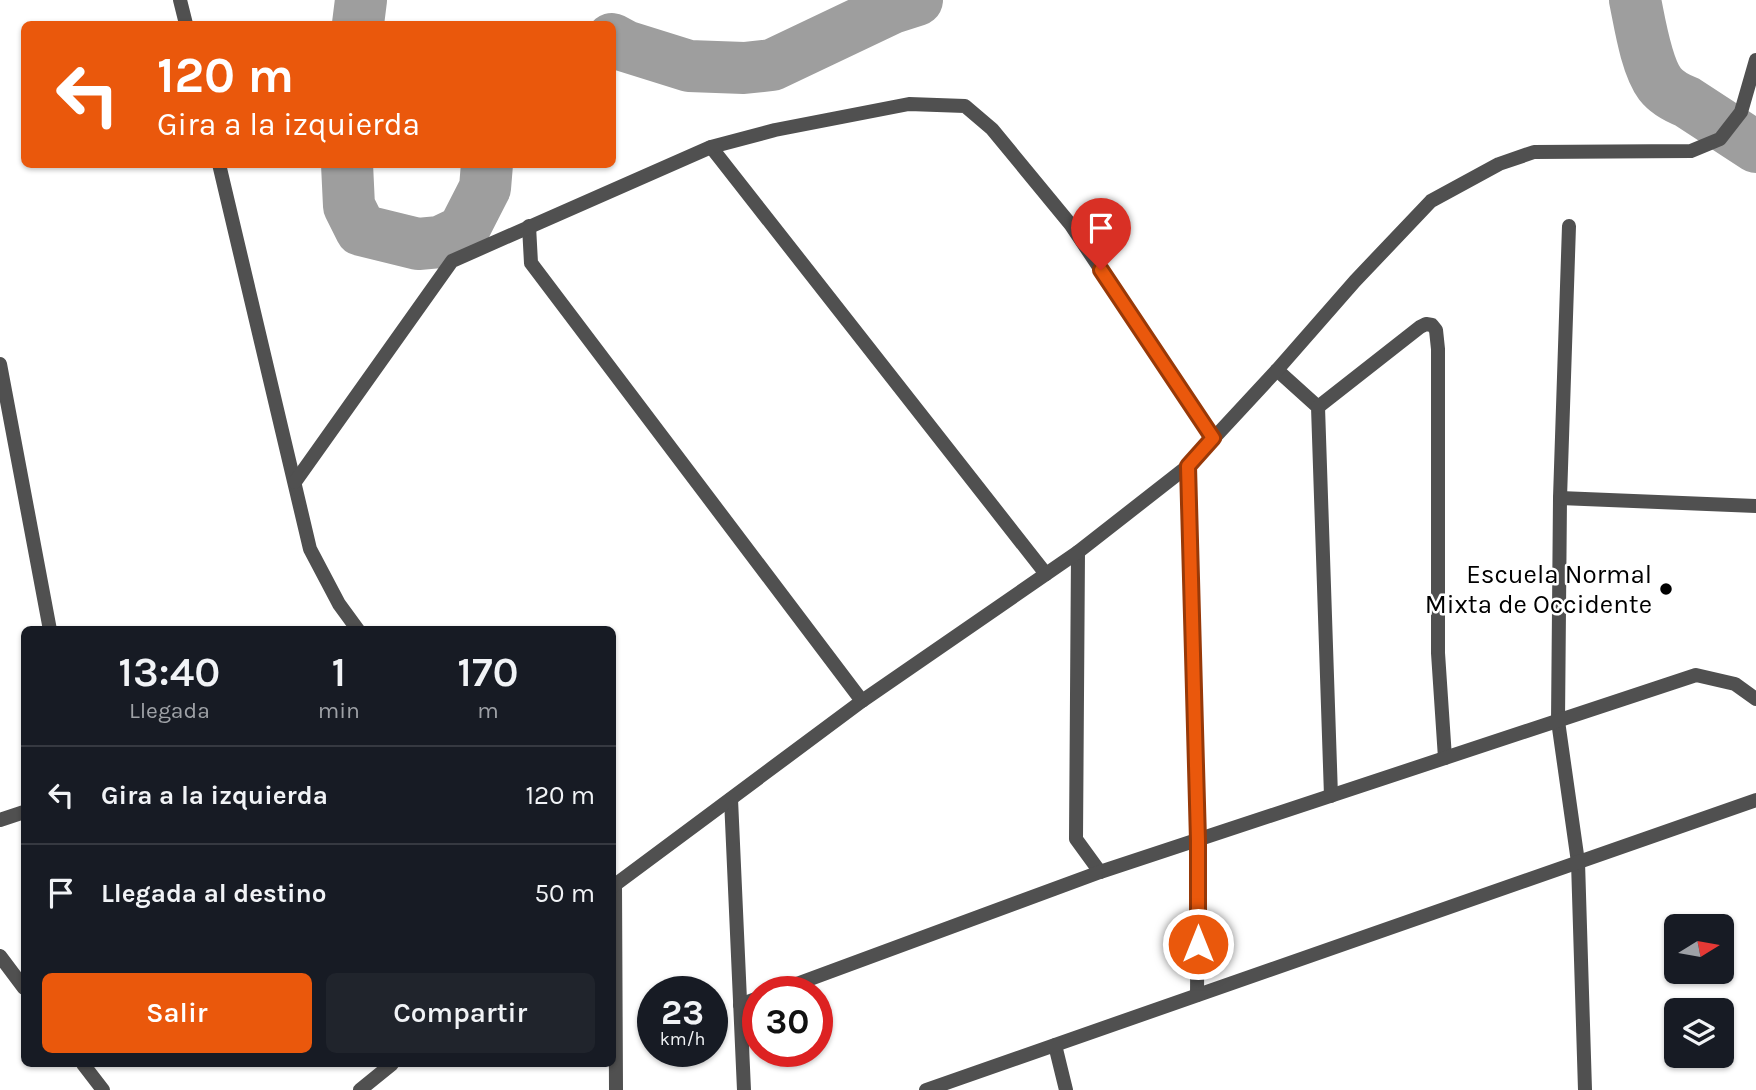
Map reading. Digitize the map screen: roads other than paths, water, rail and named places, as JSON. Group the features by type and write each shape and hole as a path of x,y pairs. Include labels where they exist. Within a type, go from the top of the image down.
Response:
{"street":[{"path":"180,0 185,21"},
{"path":"616,885 862,701 1078,552 1188,466 1431,201 1499,164 1534,152 1691,151 1720,139 1741,113 1756,60"},
{"path":"295,482 452,261 711,147 775,130 909,104 965,106 992,129 1071,225 1213,438"},
{"path":"711,147 1046,574"},
{"path":"220,168 310,550 338,604 355,626"},
{"path":"529,226 531,262 862,701"},
{"path":"1569,226 1560,498 1558,721 1578,862 1585,1090"},
{"path":"1318,407 1420,327 1432,325 1436,330 1438,653 1444,758"},
{"path":"0,364 49,626"},
{"path":"1277,370 1318,407 1331,796"},
{"path":"1188,466 1198,841 1198,995"},
{"path":"1560,498 1756,506"},
{"path":"1078,552 1076,839 1100,873"},
{"path":"819,976 1100,873 1696,675 1735,684 1756,699"},
{"path":"731,799 744,1090"},
{"path":"926,1090 1756,800"},
{"path":"0,820 21,813"},
{"path":"0,956 21,984"},
{"path":"1055,1045 1066,1090"},
{"path":"85,1067 103,1090"},
{"path":"360,1090 386,1067"},
{"path":"616,1067 616,1090"}],"waterway":[{"path":"358,21 361,0"},
{"path":"616,41 689,66 744,68 772,65 892,8 917,0"},
{"path":"1635,0 1647,55 1660,84 1672,95 1756,147"},
{"path":"347,168 349,206 361,230 418,244 440,242 463,231 485,188 487,168"}],"place":[{"name":"Escuela Normal Mixta de Occidente","path":"1666,589"}]}
